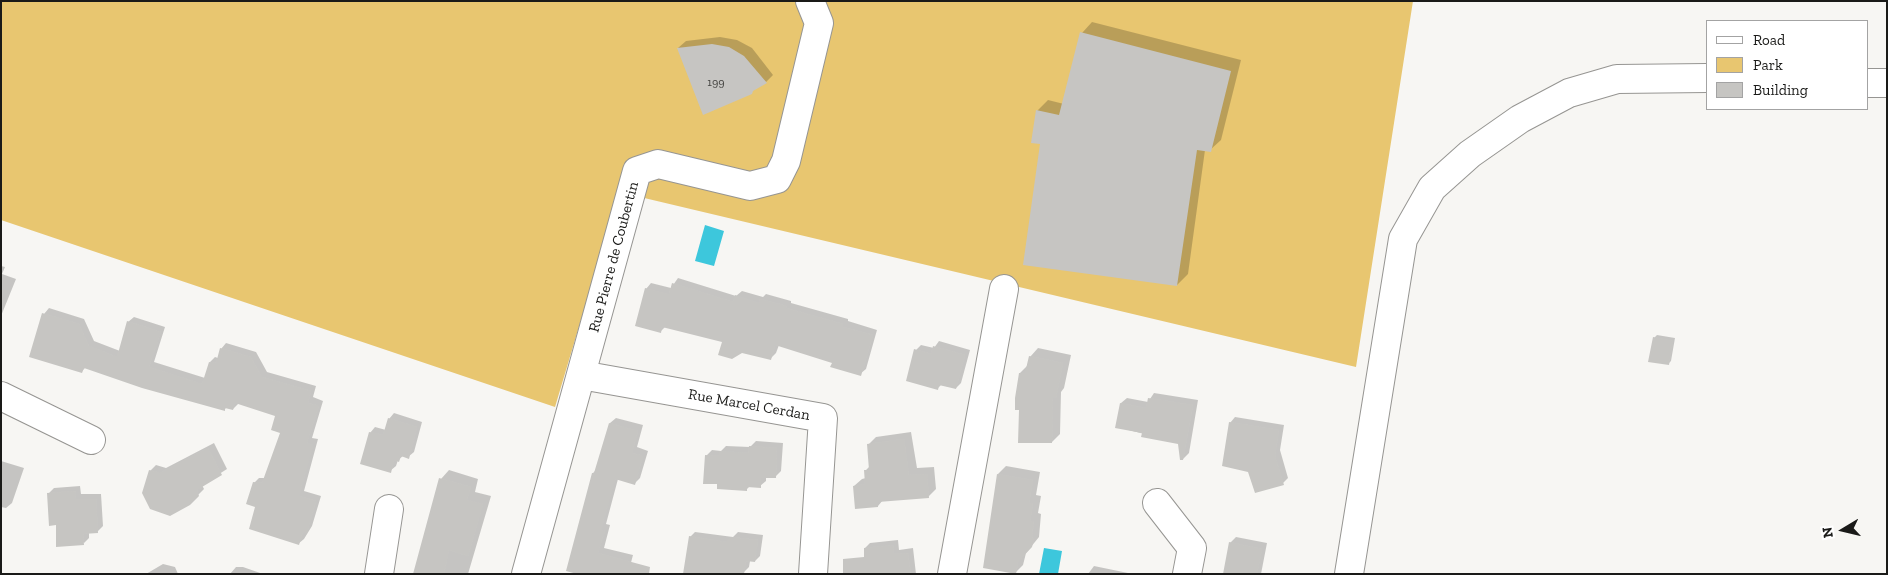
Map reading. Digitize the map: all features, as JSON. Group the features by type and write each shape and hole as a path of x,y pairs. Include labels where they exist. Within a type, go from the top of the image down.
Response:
{"street":[{"name":"Rue Pierre de Coubertin","path":"526,574 637,171 658,164 750,186 777,179 786,161 819,23 810,1"},
{"path":"1349,574 1403,239 1432,188 1470,154 1520,119 1569,93 1617,79 1706,78"},
{"path":"1868,83 1887,83"},
{"path":"952,574 1004,289"},
{"name":"Rue Marcel Cerdan","path":"581,375 823,418 813,574"},
{"path":"1,396 92,440"},
{"path":"1158,503 1192,548 1187,574"},
{"path":"379,574 389,509"}],"green space":[{"path":"1,1 1413,1 1356,367 619,192 555,407 1,220"}],"water":[{"path":"705,225 724,231 714,266 695,261"},
{"path":"1044,548 1062,551 1058,574 1039,574"}],"building":[{"path":"1080,32 1231,71 1211,152 1197,150 1177,286 1023,265 1040,144 1031,143 1036,110 1059,115"},
{"path":"712,44 729,47 744,56 767,83 753,91 752,94 703,115 677,48"},
{"path":"672,283 733,302 735,295 759,303 760,299 787,306 786,308 843,324 843,327 873,335 861,376 830,367 832,363 775,345 771,360 742,353 732,359 718,355 722,342 662,327 661,333 635,326 645,288 669,294"},
{"path":"42,313 79,324 89,346 117,357 127,321 161,332 149,367 202,384 209,362 216,363 220,348 251,357 262,377 311,391 308,403 319,406 307,443 313,445 299,496 316,501 307,533 303,532 299,545 249,529 255,507 246,504 253,482 262,483 280,433 271,430 275,416 235,403 233,410 225,408 225,411 142,388 84,368 82,373 29,357"},
{"path":"1653,337 1673,341 1669,365 1648,362"},
{"path":"933,346 965,355 956,389 939,385 938,390 906,381 914,349 931,354"},
{"path":"1029,356 1063,363 1056,398 1053,397 1052,443 1018,443 1019,410 1015,410 1015,398 1019,373 1025,373"},
{"path":"1148,398 1193,405 1183,460 1180,460 1178,444 1141,437 1142,433 1115,428 1120,403 1146,408"},
{"path":"388,418 417,427 409,459 401,456 399,462 394,460 391,473 360,464 369,432 383,435"},
{"path":"1229,422 1279,430 1275,456 1284,485 1255,493 1248,472 1222,466"},
{"path":"609,423 638,431 632,453 643,456 635,485 615,479 601,530 605,531 598,553 650,567 649,574 577,574 566,571 592,473 594,473"},
{"path":"904,439 909,475 927,474 929,498 878,502 878,507 855,509 853,486 865,484 864,470 869,470 867,444"},
{"path":"749,446 777,448 776,478 761,478 761,488 747,487 747,491 717,489 717,484 703,484 705,455 719,456 719,451 748,453"},
{"path":"208,448 222,475 197,490 199,496 190,505 170,516 150,509 142,493 149,470 160,473"},
{"path":"997,474 1033,480 1029,503 1033,504 1030,521 1034,522 1032,536 1034,539 1032,547 1018,562 1016,574 983,568"},
{"path":"439,478 471,487 467,500 483,504 468,556 449,550 444,574 413,574"},
{"path":"75,491 76,499 96,499 98,533 83,534 84,545 56,547 56,525 49,526 47,493"},
{"path":"689,536 726,542 731,537 758,540 755,562 746,561 744,574 683,574"},
{"path":"1229,542 1262,549 1257,574 1223,574"},
{"path":"893,545 894,554 908,553 911,574 843,574 843,559 864,557 864,548"}]}
